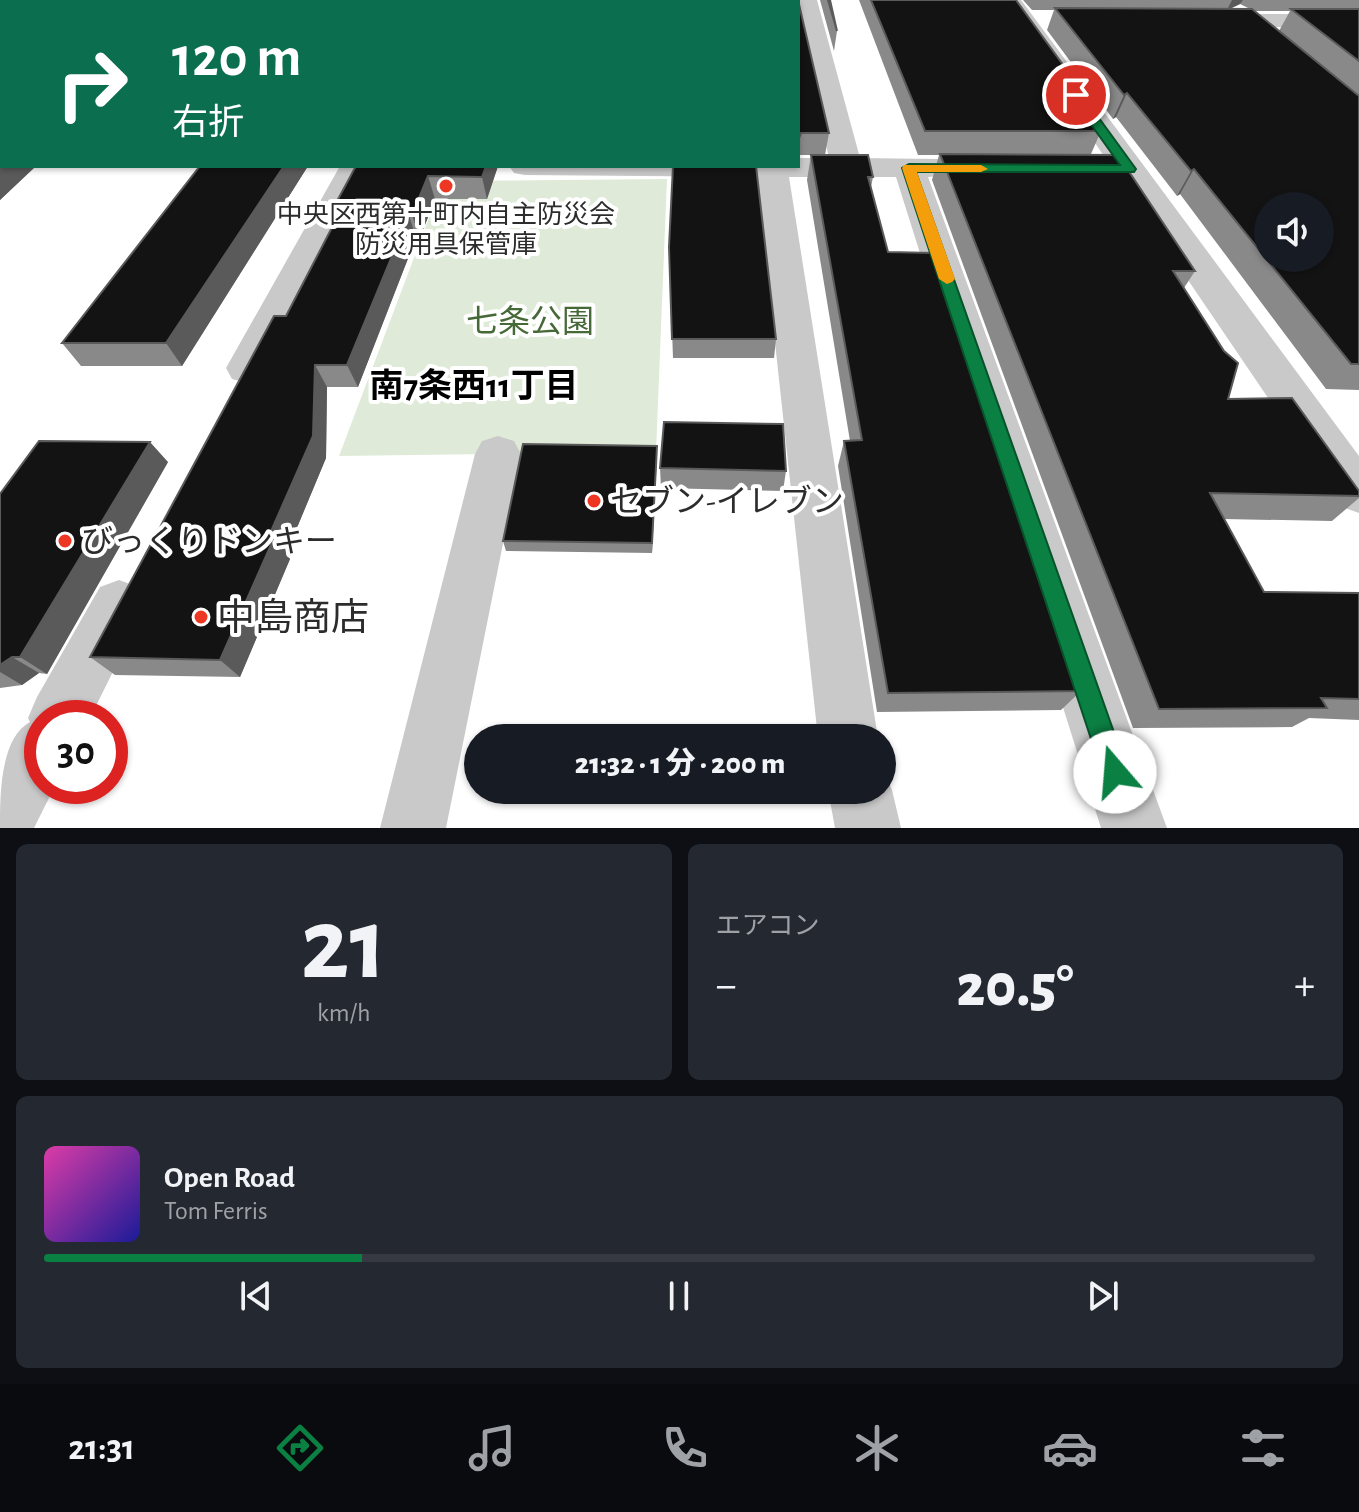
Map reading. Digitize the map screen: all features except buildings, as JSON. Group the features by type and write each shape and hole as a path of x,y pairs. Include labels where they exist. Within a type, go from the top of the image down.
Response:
{"street":[{"path":"806,0 847,168"},
{"path":"1223,0 1281,50"},
{"path":"1028,13 1112,169 1359,493"},
{"path":"1187,21 1359,21"},
{"path":"800,167 971,168"},
{"path":"230,399 355,168"},
{"path":"772,168 846,724"},
{"path":"909,168 1134,828"},
{"path":"413,828 498,454"},
{"path":"68,700 141,565"},
{"path":"0,826 24,781"},
{"path":"863,804 868,828"}],"green space":[{"name":"七条公園","path":"667,179 656,452 339,456 443,181"}],"slow traffic":[{"path":"947,279 909,168 981,169"}],"place":[{"name":"中央区西第十町内自主防災会 防災用具保管庫","path":"446,186"},
{"name":"セブン-イレブン","path":"594,501"},
{"name":"びっくりドンキー","path":"65,541"},
{"name":"中島商店","path":"201,617"}],"district":[{"name":"南7条西11丁目","path":"474,385"}],"route":[{"path":"1076,95 1129,169 909,168 1115,772"}]}
